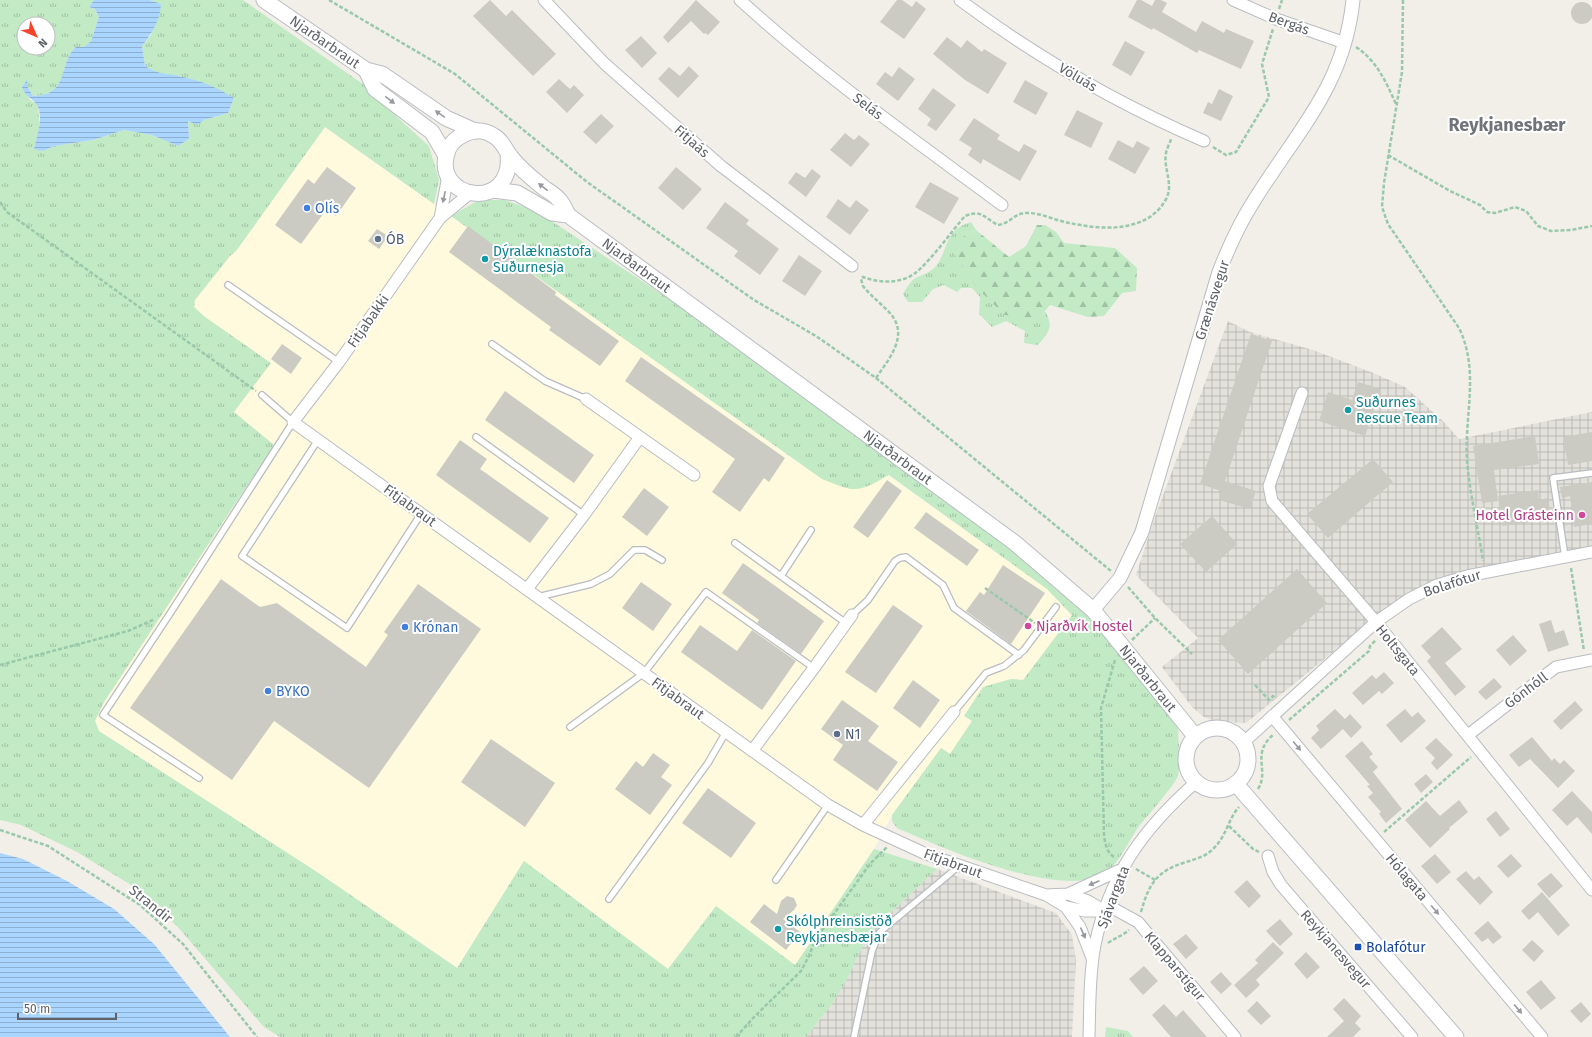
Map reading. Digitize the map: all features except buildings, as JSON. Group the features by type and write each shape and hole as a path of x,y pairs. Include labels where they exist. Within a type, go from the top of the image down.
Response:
{"main road":[{"name":"Njarðarbraut","path":"264,0 366,70 382,74 446,118 475,131 486,132 495,136 503,144 521,170 560,200 568,215 1015,543 1093,610 1195,736"},
{"name":"Njarðarbraut","path":"366,70 375,89 432,132 446,156 448,176"},
{"path":"446,156 450,146 456,139 465,133 475,131"},
{"path":"493,190 501,184 507,174 509,164 508,153"},
{"path":"448,176 453,184 469,194"},
{"name":"Njarðarbraut","path":"469,194 486,194 493,190 517,193 552,213 568,215"},
{"path":"1212,728 1221,728 1230,730 1244,742 1248,750 1247,769 1243,778 1236,784 1220,791 1211,790 1196,782 1188,769 1186,754 1189,745 1195,736 1212,728"},
{"path":"1236,784 1456,1037"}],"street":[{"name":"Fitjaás","path":"544,0 605,64 715,161 852,266"},
{"name":"Selás","path":"740,0 785,41 886,120 1002,205"},
{"name":"Völuás","path":"960,0 986,19 1090,86 1204,142"},
{"name":"Bergás","path":"1233,0 1276,19 1345,43"},
{"name":"Grænásvegur","path":"1093,610 1120,578 1142,532 1219,272 1234,235 1252,203 1318,106 1337,69 1345,43 1353,0"},
{"name":"Fitjabakki","path":"440,218 448,176"},
{"name":"Fitjabakki","path":"293,422 339,362 440,218 469,194"},
{"name":"Holtsgata","path":"1302,393 1269,486 1272,501 1376,622 1592,890"},
{"path":"586,399 694,475"},
{"name":"Fitjabraut","path":"293,422 828,805 863,825 895,840 959,866 1046,895 1066,907 1085,911 1106,908"},
{"path":"527,589 584,515 640,437"},
{"name":"Bolafótur","path":"1244,742 1376,622 1409,598 1452,580 1484,572 1592,552"},
{"path":"752,751 849,619"},
{"name":"Gónhóll","path":"1468,735 1556,668 1590,663"},
{"path":"863,825 954,712"},
{"name":"Hólagata","path":"1272,716 1542,1037"},
{"name":"Sjávargata","path":"1088,1037 1095,945 1106,908 1123,866 1150,827 1169,806 1196,782"},
{"name":"Reykjanesvegur","path":"1268,856 1273,872 1281,885 1412,1037"},
{"name":"Fitjabraut","path":"1068,894 1123,866"},
{"name":"Fitjabraut","path":"1046,895 1068,894 1106,908"},
{"name":"Fitjabraut","path":"1066,907 1080,927 1093,962"},
{"name":"Klapparstígur","path":"1106,908 1138,922 1235,1037"}],"lane":[{"path":"228,285 339,362"},
{"path":"492,344 545,381 586,399"},
{"path":"199,778 103,715 293,422 262,395"},
{"path":"476,437 584,515"},
{"path":"318,440 242,556 347,628 421,514"},
{"path":"1565,557 1553,478 1592,472"},
{"path":"781,576 811,530"},
{"path":"735,543 781,576 849,619 868,600 895,561 906,557 943,585 954,608 1019,655"},
{"path":"538,597 591,584 610,574 634,550 645,550 662,560"},
{"path":"570,727 644,673 706,592 814,668"},
{"path":"954,712 986,673 1004,666 1019,655 1056,607"},
{"path":"609,899 708,763 726,732"},
{"path":"776,880 828,805"},
{"path":"854,1037 872,952 880,932 959,866"}],"path":[{"path":"329,0 455,74 587,182 754,300 816,336 876,378 1120,578 1155,618 1192,654"},
{"path":"1204,142 1226,155 1236,152 1269,97 1262,64 1282,0"},
{"path":"1403,0 1402,72 1388,155 1382,207 1388,224 1459,328 1465,340 1470,370 1471,398 1467,461 1484,572"},
{"path":"1345,43 1368,56 1377,67 1397,104"},
{"path":"876,378 892,355 896,344 899,327 895,319 862,286 861,279 863,277 878,282 884,282 913,274 965,216 973,212 980,213 998,225 1006,224 1018,213 1030,213 1089,226 1120,227 1143,221 1159,209 1169,192 1170,181 1166,154 1175,129"},
{"path":"1388,155 1450,191 1480,205 1487,212 1495,213 1515,207 1526,211 1538,226 1551,231 1571,230 1592,226"},
{"path":"0,202 7,212 262,395"},
{"path":"1570,567 1590,663"},
{"path":"985,588 1041,627"},
{"path":"0,665 128,631 171,612"},
{"path":"1155,618 1117,655 1101,708 1104,835 1106,846 1123,866 1155,880"},
{"path":"1105,949 1109,943 1121,937 1138,922 1145,898 1155,880 1169,868 1205,855 1213,849 1229,826 1230,818 1260,786 1261,756 1264,743 1369,651 1370,646 1384,633"},
{"path":"1376,839 1479,750"},
{"name":"Strandir","path":"0,830 48,846 140,905 183,944 257,1037"},
{"path":"736,1037 801,971 815,940 870,864 895,840"}],"shaded area":[{"path":"325,127 822,479 867,487 888,475 1047,589 1072,616 1023,680 1011,679 964,715 972,721 950,754 942,748 892,815 874,849 795,966 716,906 668,969 524,861 458,968 317,872 99,731 95,721 104,702 274,445 234,412 205,317 194,307 195,300 230,256 236,251"},
{"path":"1228,321 1250,332 1313,350 1371,372 1405,387 1443,421 1459,439 1592,412 1592,552 1429,583 1393,603 1246,723 1217,722 1204,717 1192,707 1162,667 1198,638 1136,575 1155,517"},
{"path":"937,869 1056,913 1072,935 1076,960 1072,1037 806,1037 832,1004 848,977 868,934"}],"green space":[{"path":"0,0 94,0 89,7 95,9 99,17 91,41 84,47 76,47 71,53 59,84 54,90 45,94 33,96 28,88 22,86 30,100 37,104 40,129 34,148 43,151 54,146 93,140 124,130 152,135 178,146 189,139 188,121 198,124 204,120 228,113 234,98 183,77 156,73 145,66 142,46 151,35 161,4 150,0 243,0 377,94 397,117 429,146 439,180 434,204 325,127 236,251 230,256 195,300 194,307 205,317 271,363 234,412 274,445 104,702 95,721 99,731 317,872 457,968 524,861 668,969 716,906 795,965 874,849 937,869 868,934 848,977 832,1004 806,1037 280,1037 264,1027 177,926 131,885 77,852 21,825 0,820"},
{"path":"479,200 505,200 538,212 702,321 1013,548 1085,612 1178,724 1178,776 1167,793 1139,826 1122,854 1110,869 1092,879 1066,881 1037,877 972,859 897,828 892,821 892,815 941,748 950,754 972,721 964,716 983,687 1011,679 1023,680 1072,615 1047,589 889,475 863,488 856,489 842,487 822,479 451,216"},
{"path":"971,222 976,230 964,236 1038,319 1045,311 1050,325 1047,333 1038,345 1024,343 1025,331 1006,321 992,327 979,314 980,297 972,288 961,288 957,292 944,285 933,289 922,302 908,302 903,294 914,279 936,266 951,235 962,225"},
{"path":"1037,225 1045,225 1056,232 1064,243 1115,248 1137,268 1136,291 1122,293 1104,316 1088,317 1050,305 1038,319 1005,315 978,289 955,255 964,236 976,230 1009,257 1026,246"},
{"path":"1106,1027 1128,1031 1133,1037 1105,1037"}],"water":[{"path":"94,0 150,0 161,4 159,16 155,26 142,46 145,66 159,72 203,83 228,94 234,98 228,113 204,120 199,124 188,121 189,139 178,146 152,135 124,130 93,140 54,146 43,151 34,149 40,121 39,110 37,105 25,93 22,87 27,80 28,88 33,96 45,94 53,90 59,84 71,53 76,47 84,47 91,41 99,17 95,9 89,7"},
{"path":"0,853 23,859 67,881 114,909 154,944 230,1037 0,1037"}],"place":[{"name":"Olís","path":"307,208"},
{"name":"ÓB","path":"378,239"},
{"name":"Dýralæknastofa Suðurnesja","path":"485,259"},
{"name":"Suðurnes Rescue Team","path":"1348,410"},
{"name":"Hotel Grásteinn","path":"1582,515"},
{"name":"Njarðvík Hostel","path":"1028,626"},
{"name":"Krónan","path":"405,627"},
{"name":"BYKO","path":"268,691"},
{"name":"N1","path":"837,734"},
{"name":"Skólphreinsistöð Reykjanesbæjar","path":"778,929"},
{"name":"Bolafótur","path":"1358,947"}],"district":[{"name":"Reykjanesbær","path":"1507,125"}]}
